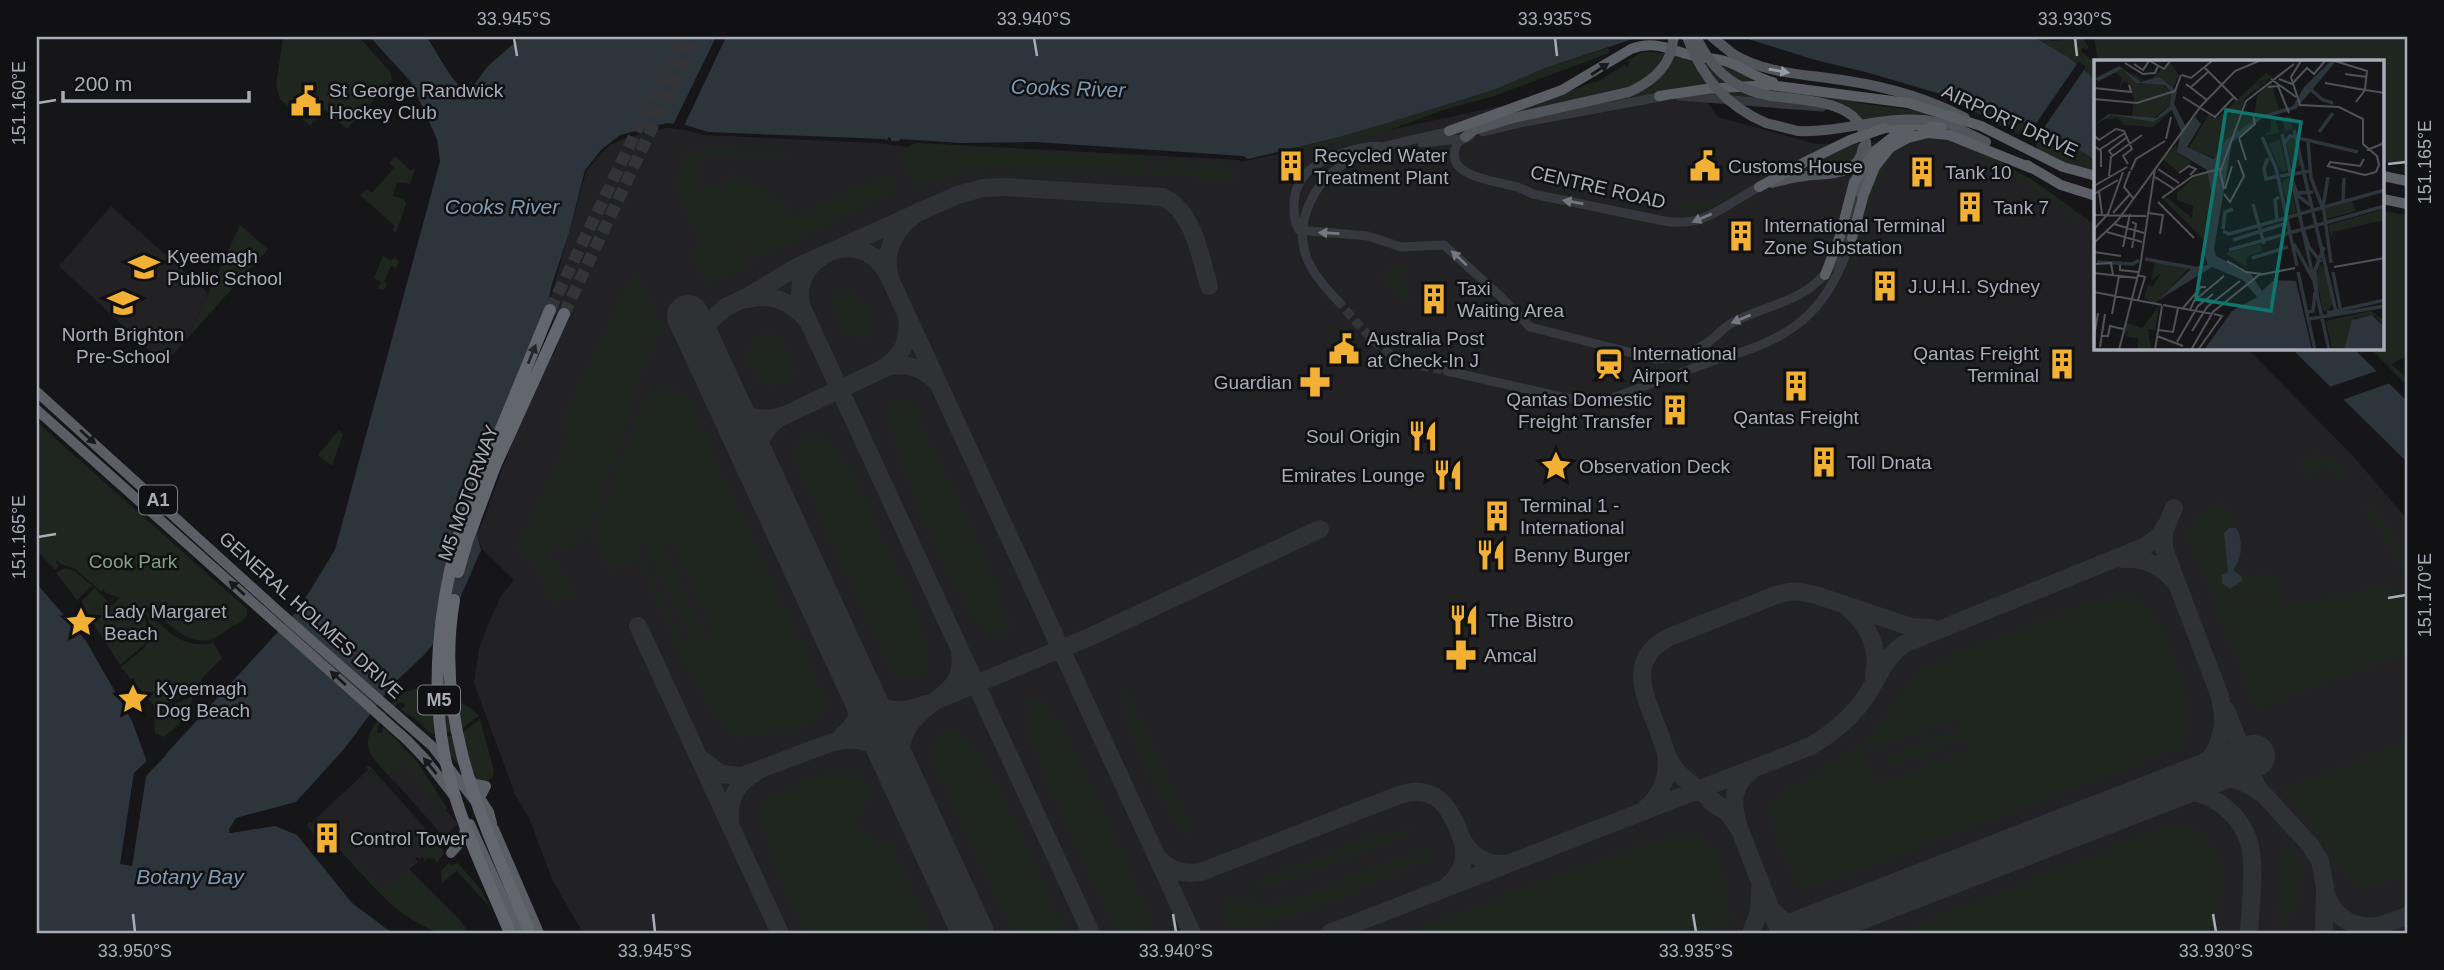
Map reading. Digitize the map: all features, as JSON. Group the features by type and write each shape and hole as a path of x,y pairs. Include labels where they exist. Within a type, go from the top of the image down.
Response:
{"highway":[{"path":"1449,131 1562,90 1631,49 1649,45 1662,45 1690,55 1725,61 1768,81 1921,106 1981,126"},
{"path":"1659,96 1755,86 1838,94"},
{"path":"1759,187 1869,132 1897,126 1922,122 1986,142"},
{"name":"AIRPORT DRIVE","path":"1981,126 2063,167 2094,175"},
{"path":"1846,239 1854,182 1871,153 1901,132 1937,127"},
{"path":"1823,277 1857,221 1867,185 1880,159 1896,144 1914,136 1935,133 1949,135 2031,168"},
{"name":"AIRPORT DRIVE","path":"1986,142 2061,185 2094,195"},
{"path":"2384,176 2407,181"},
{"path":"2384,199 2407,204"},
{"name":"M5 MOTORWAY","path":"530,933 468,781 457,743 451,696 450,629 458,572 491,464 550,310"},
{"name":"M5 MOTORWAY","path":"510,933 474,848 444,754 439,689 440,630 449,575 465,519 564,314"},
{"name":"GENERAL HOLMES DRIVE","path":"37,392 274,614"},
{"name":"GENERAL HOLMES DRIVE","path":"37,410 393,719 432,746 494,829 539,933"},
{"name":"GENERAL HOLMES DRIVE","path":"393,719 452,793 464,813 519,933"},
{"path":"432,746 453,762 471,781 486,786 480,798 489,812 494,829"},
{"path":"452,793 465,832 460,845 451,853 471,853 490,866"}],"main road":[{"path":"1463,138 1474,130 1513,118 1622,94 1643,86 1657,75 1670,54 1674,37"},
{"name":"AIRPORT DRIVE","path":"1687,37 1700,67 1720,93 1737,107 1766,123 1798,131 1820,131 1897,120 1922,122 1951,125 1986,142"},
{"path":"1696,37 1707,57 1724,76 1745,89 1771,96 1827,103 1843,109 1855,119 1871,153 1857,221"},
{"name":"AIRPORT DRIVE","path":"1712,37 1733,54 1764,68 1856,82 1914,97 1946,108 1981,126"},
{"path":"1449,131 1539,107 1582,103"},
{"path":"1759,187 1791,178 1834,173 1851,168 1858,162 1863,151 1863,140 1855,119"}],"street":[{"path":"1823,277 1804,292 1734,321 1707,343 1662,359 1530,327 1499,294 1444,245 1401,247 1368,236 1298,230 1294,217 1295,192 1298,183 1309,170 1343,152 1367,147 1463,138 1520,123 1659,96 1826,107 1855,119"},
{"path":"1403,144 1449,131"},
{"name":"CENTRE ROAD","path":"1463,138 1455,147 1455,159 1461,169 1473,176 1534,194 1672,222 1699,220 1759,187"},
{"path":"1337,300 1309,267 1302,240 1304,219 1314,191 1336,167 1382,147"},
{"path":"1447,371 1584,402 1610,399 1773,341 1795,327 1819,304 1835,281 1845,258 1846,239"}],"shaded area":[{"path":"1682,67 1718,117 1816,144 1918,142 1936,139 1984,150 2094,224 2094,350 2249,350 2353,456 2407,519 2407,933 574,933 581,930 552,879 529,818 515,794 474,683 479,649 486,629 501,596 514,580 482,549 477,536 519,425 547,359 554,354 566,320 547,311 586,172 599,156 610,145 626,138 666,128 704,135 878,143 908,147 916,143 1241,162"},
{"path":"111,206 208,293 187,339 164,364 59,266"},
{"path":"403,762 458,824 444,837 389,775"},
{"path":"371,770 438,843 420,859 415,858 418,862 383,891 342,849 333,856 308,827"}],"green space":[{"path":"283,37 359,37 391,73 392,80 347,129 325,110 310,126 280,99 276,86"},
{"path":"2034,37 2044,37 2052,41 2083,38 2088,49 2082,48 2081,51 2091,60 2094,58 2094,78 2068,57"},
{"path":"2094,37 2407,37 2407,165 2384,161 2384,60 2098,60"},
{"path":"1608,48 1609,53 1494,96 1443,110 1387,131 1287,154 1286,150 1343,136 1496,89 1545,68"},
{"path":"1643,52 1665,53 1655,69 1635,85 1557,102 1556,97 1595,83 1625,65 1627,68 1630,62 1626,61"},
{"path":"1674,55 1700,64 1727,66 1754,80 1753,83 1698,88 1693,84 1680,86 1681,90 1618,101 1658,80 1670,66"},
{"path":"1764,89 1928,112 1956,122 1863,121 1847,106 1836,102 1716,98 1716,92"},
{"path":"1947,96 2033,125 2025,137"},
{"path":"2046,130 2094,160 2094,170 2065,164 2037,151 2036,143"},
{"path":"1926,137 1946,138 1965,144 2031,179 2072,208 2078,220 2076,225 2071,227 2075,218 2071,211 1957,143 1918,142 1905,147 1894,156 1879,181 1850,285 1862,211 1874,176 1896,149"},
{"path":"916,143 1149,157 1141,174 992,168 958,174 918,190 898,152"},
{"path":"1853,143 1858,147 1855,155 1842,166 1798,174 1797,171"},
{"path":"692,149 788,153 787,156 702,153 701,168 697,175 700,176 698,190 704,190 708,186 726,184 729,169 790,208 792,211 785,214 788,220 889,173 898,190 755,260 751,247 747,255 747,266 705,286 690,252 702,246 674,186 682,167 682,151 684,150 686,155 692,154"},
{"path":"395,156 411,171 415,168 410,184 397,182 393,196 404,199 406,204 396,233 392,230 395,226 360,195 367,189 372,193 394,168 389,163"},
{"path":"1161,161 1225,165 1232,169 1239,181 1148,174 1151,166"},
{"path":"1731,188 1734,196 1705,209 1690,210 1675,206 1675,199 1704,206 1705,202 1721,200"},
{"path":"2384,211 2407,215 2407,356 2391,364 2407,378 2407,386 2372,350 2384,350"},
{"path":"240,225 268,249 187,339"},
{"path":"383,256 391,261 394,258 399,261 396,268 391,266 384,282 387,284 384,290 378,289 381,282 374,278"},
{"path":"1401,267 1411,306 1393,292 1381,273 1382,270"},
{"path":"639,276 662,327 640,377 624,432 584,543 577,546 583,530 577,528 567,547 568,551 563,553 555,546 547,550 549,560 558,561 573,595 555,604 533,563 517,548 569,437 563,417 572,404 577,387 626,285"},
{"path":"841,290 855,294 866,307 871,323 868,338 853,336 838,318 833,294"},
{"path":"771,330 789,347 794,376 783,384 768,387 757,380 745,357 754,338"},
{"path":"659,384 662,391 680,390 687,396 829,704 814,720 788,734 785,729 767,735 736,738 723,727 695,684 638,559 610,571 596,542 596,529 643,405","holes":["644,540 692,642 684,646 636,545","671,540 715,634 706,639 661,544"]},
{"path":"899,400 922,414 916,419 940,461 980,546 1004,617 1012,616 1009,632 998,637 977,621 966,604 937,549 908,483 890,426 889,407"},
{"name":"Cook Park","path":"37,422 247,609 247,616 241,622 217,637 205,640 187,637 148,607 145,610 168,631 184,641 214,643 222,658 202,678 199,689 156,708 121,667 144,648 152,636 146,611 143,610 149,635 143,646 120,665 80,603 95,588 112,606 120,598 106,593 103,589 101,591 75,569 57,560 59,566 55,570 37,551"},
{"path":"339,430 343,434 332,466 318,455"},
{"path":"812,435 824,437 857,482 912,601 928,650 928,664 918,677 901,679 893,674 792,456 798,442"},
{"path":"2318,452 2342,469 2344,481 2323,461 2316,475 2314,472 2305,476 2299,461"},
{"path":"2225,501 2235,526 2224,533 2230,589 2242,581 2233,570 2238,565 2249,578 2271,571 2283,601 2243,599 2209,589 2189,540 2188,530 2199,514"},
{"path":"2367,504 2379,513 2390,530 2404,565 2401,569 2372,518 2360,505"},
{"path":"65,568 75,571 92,586 77,600 56,573"},
{"path":"2389,585 2395,595 2407,589 2407,652 2256,710 2211,594 2235,601 2279,605 2322,600"},
{"path":"2122,595 2134,595 2144,604 2154,616 2171,649 2186,700 2186,746 1807,891 1786,862 1778,842 1770,807 1778,795 1830,765 1858,745 1862,748 1876,784 1969,750 1965,738 1890,767 1886,757 1961,728 1958,718 1872,750 1863,741 1915,676 1943,658 2084,604"},
{"path":"1126,688 1196,837 1183,830 1171,815 1148,774 1120,693"},
{"path":"414,689 449,697 479,716 457,732 431,734 400,709 405,707 401,702 385,715 378,728 377,733 382,733 383,728 386,729 418,763 447,808 445,810 403,763 389,775 397,784 395,783 368,748 371,731 377,721 399,696"},
{"path":"193,696 187,717 164,737 155,733 157,712"},
{"path":"1040,697 1049,703 1044,708 1056,722 1084,770 1141,896 1153,933 1119,933 1097,892 1032,748 1026,712 1030,701"},
{"path":"480,719 494,771 486,782 470,778 433,736 458,736"},
{"path":"954,729 967,740 983,761 999,790 1016,822 1064,933 1012,933 930,756 937,738"},
{"path":"2407,740 2407,875 2374,887 2359,888 2359,882 2349,877 2342,868 2339,869 2325,844 2305,820 2307,818 2281,790"},
{"path":"366,766 370,766 440,845 444,854 436,863 435,859 427,858 426,862 423,856 437,843 371,770 308,827 308,821 311,823 368,770"},
{"path":"852,769 860,772 869,793 868,801 856,820 874,841 889,841 932,933 804,933 768,850 763,832 764,806 776,795 805,780"},
{"path":"2170,825 2187,827 2203,834 2218,855 2223,880 2220,908 2213,933 1894,933"},
{"path":"1411,829 1416,831 1279,885 1259,888 1250,885 1364,837"},
{"path":"1692,834 1703,839 1717,858 1733,920 1704,933 1405,933 1627,849 1655,840"},
{"path":"2282,838 2304,873 2299,874 2299,898 2294,912 2278,929"},
{"path":"1432,845 1426,860 1302,913 1234,928 1223,917 1226,905 1224,902 1233,896 1260,904 1284,902"},
{"path":"342,848 383,890 409,869 460,920 469,933 442,933 398,910 373,887 340,850"},
{"path":"449,863 458,863 482,891 496,920 487,904 457,871 442,883 441,871"}],"water":[{"name":"Cooks River","path":"370,37 427,37 463,89 474,85 488,66 521,37 1639,37 1545,68 1496,89 1397,120 1248,159 1243,156 1035,142 891,141 888,137 887,141 708,132 686,125 667,123 620,135 601,150 585,170 546,311 513,389 477,535 481,550 461,596 434,643 391,686 345,748 296,802 237,818 230,833 275,826 297,835 352,903 392,933 37,933 37,584 86,641 132,721 147,762 134,773 121,863 132,866 146,776 298,610 335,550 440,161 437,139 411,82"},
{"path":"1742,37 2034,37 2068,57 2094,78 2094,160 2060,137 1997,111"},
{"path":"2293,350 2355,350 2407,401 2407,462"},
{"path":"2229,528 2236,528 2240,538 2240,555 2233,570 2242,577 2242,581 2230,589 2222,583 2222,575 2228,572 2224,533"}],"pier":[{"path":"716,37 726,37 683,128 672,127"},
{"path":"2079,61 2086,67 2041,132 2033,128"},
{"path":"2380,370 2393,382 2342,400 2329,387"},
{"path":"163,753 166,755 146,776 132,866 120,864 134,773 149,759 149,764 137,775 133,796 124,861 130,862 143,775"},
{"path":"296,802 296,806 239,821 233,829 278,823 229,833 236,818"}],"taxiway":[{"path":"720,383 703,341 704,332 711,320 726,307 797,267 957,195 983,188 1163,197 1174,204 1189,224 1209,286"},
{"path":"920,211 904,224 892,241 888,260 891,281 1192,933"},
{"path":"840,249 848,248 868,253 888,275"},
{"path":"823,256 811,266 803,278 800,292 802,308 1091,933"},
{"path":"747,299 764,297 780,300 794,307 806,319"},
{"path":"883,368 895,359 903,347 907,318"},
{"path":"773,497 758,455 762,437 779,418 889,366 914,368 936,381"},
{"path":"721,385 731,402 745,414 761,419 781,416"},
{"path":"2170,787 2197,772 2207,762 2215,751 2223,725 2219,694 2164,549 2164,531 2174,508"},
{"path":"1330,933 1811,746 1850,716 1868,693 1887,660 1904,644 2146,546 2160,535 2166,525"},
{"path":"937,700 1092,636 1320,529"},
{"path":"2122,559 2151,563 2174,581"},
{"path":"1721,807 1680,774 1667,755 1647,702 1642,677 1648,654 1658,645 1672,636 1779,594 1795,591 1816,595 1911,627 1931,628"},
{"path":"1849,609 1863,623 1872,640 1876,658 1874,677"},
{"path":"638,626 780,933"},
{"path":"901,772 901,747 907,729 917,716 953,685 960,671 960,653"},
{"path":"851,666 864,690 878,705 898,710 925,704"},
{"path":"842,736 852,726 858,714 861,700 858,686"},
{"path":"2226,710 2257,787 2310,845 2320,861 2325,887 2324,933"},
{"path":"843,737 905,712"},
{"path":"701,759 721,774 742,776 830,743 862,741 883,752 912,802"},
{"path":"1645,809 1663,784 1666,753"},
{"path":"1738,823 1735,794 1740,782 1751,771"},
{"path":"730,822 730,807 738,787 755,773"},
{"path":"2188,782 2207,777 2226,777 2253,787 2261,793"},
{"path":"2143,799 2166,792 2188,791 2213,799 2234,816 2248,839 2251,852 2249,933"},
{"path":"1158,858 1178,871 1201,872 1412,792 1423,792 1440,800 1452,816 1461,837"},
{"path":"1711,802 1728,813 1740,830 1780,933"},
{"path":"1446,887 1456,877 1462,865 1464,852 1461,837 1479,858 1491,863 1505,864"},
{"path":"1751,933 1759,912 1760,889"},
{"path":"2326,894 2335,910 2348,921 2364,926 2383,925"},
{"path":"1773,911 1785,921 1797,926 1826,921"},
{"path":"2373,928 2407,916"}],"runway":[{"path":"688,316 973,933"},
{"path":"1796,933 2254,756"}],"tunnel":[{"path":"550,310 682,37"},
{"path":"564,314 695,37"},
{"path":"1337,300 1365,332 1389,353 1410,363 1447,371"}],"place":[{"name":"St George Randwick Hockey Club","path":"306,101"},
{"name":"Recycled Water Treatment Plant","path":"1291,166"},
{"name":"Customs House","path":"1705,166"},
{"name":"Tank 10","path":"1922,172"},
{"name":"Tank 7","path":"1970,207"},
{"name":"International Terminal Zone Substation","path":"1741,236"},
{"name":"Kyeemagh Public School","path":"144,267"},
{"name":"J.U.H.I. Sydney","path":"1885,286"},
{"name":"Taxi Waiting Area","path":"1434,299"},
{"name":"North Brighton Pre-School","path":"123,303"},
{"name":"Australia Post at Check-In J","path":"1344,349"},
{"name":"International Airport","path":"1609,364"},
{"name":"Qantas Freight Terminal","path":"2062,364"},
{"name":"Guardian","path":"1315,382"},
{"name":"Qantas Freight","path":"1796,386"},
{"name":"Qantas Domestic Freight Transfer","path":"1675,410"},
{"name":"Soul Origin","path":"1423,436"},
{"name":"Toll Dnata","path":"1824,462"},
{"name":"Observation Deck","path":"1556,466"},
{"name":"Emirates Lounge","path":"1448,475"},
{"name":"Terminal 1 - International","path":"1497,516"},
{"name":"Benny Burger","path":"1491,555"},
{"name":"The Bistro","path":"1464,620"},
{"name":"Lady Margaret Beach","path":"81,622"},
{"name":"Amcal","path":"1461,655"},
{"name":"Kyeemagh Dog Beach","path":"133,699"},
{"name":"Control Tower","path":"327,838"}],"water label":[{"name":"Botany Bay","path":"190,876"}]}
